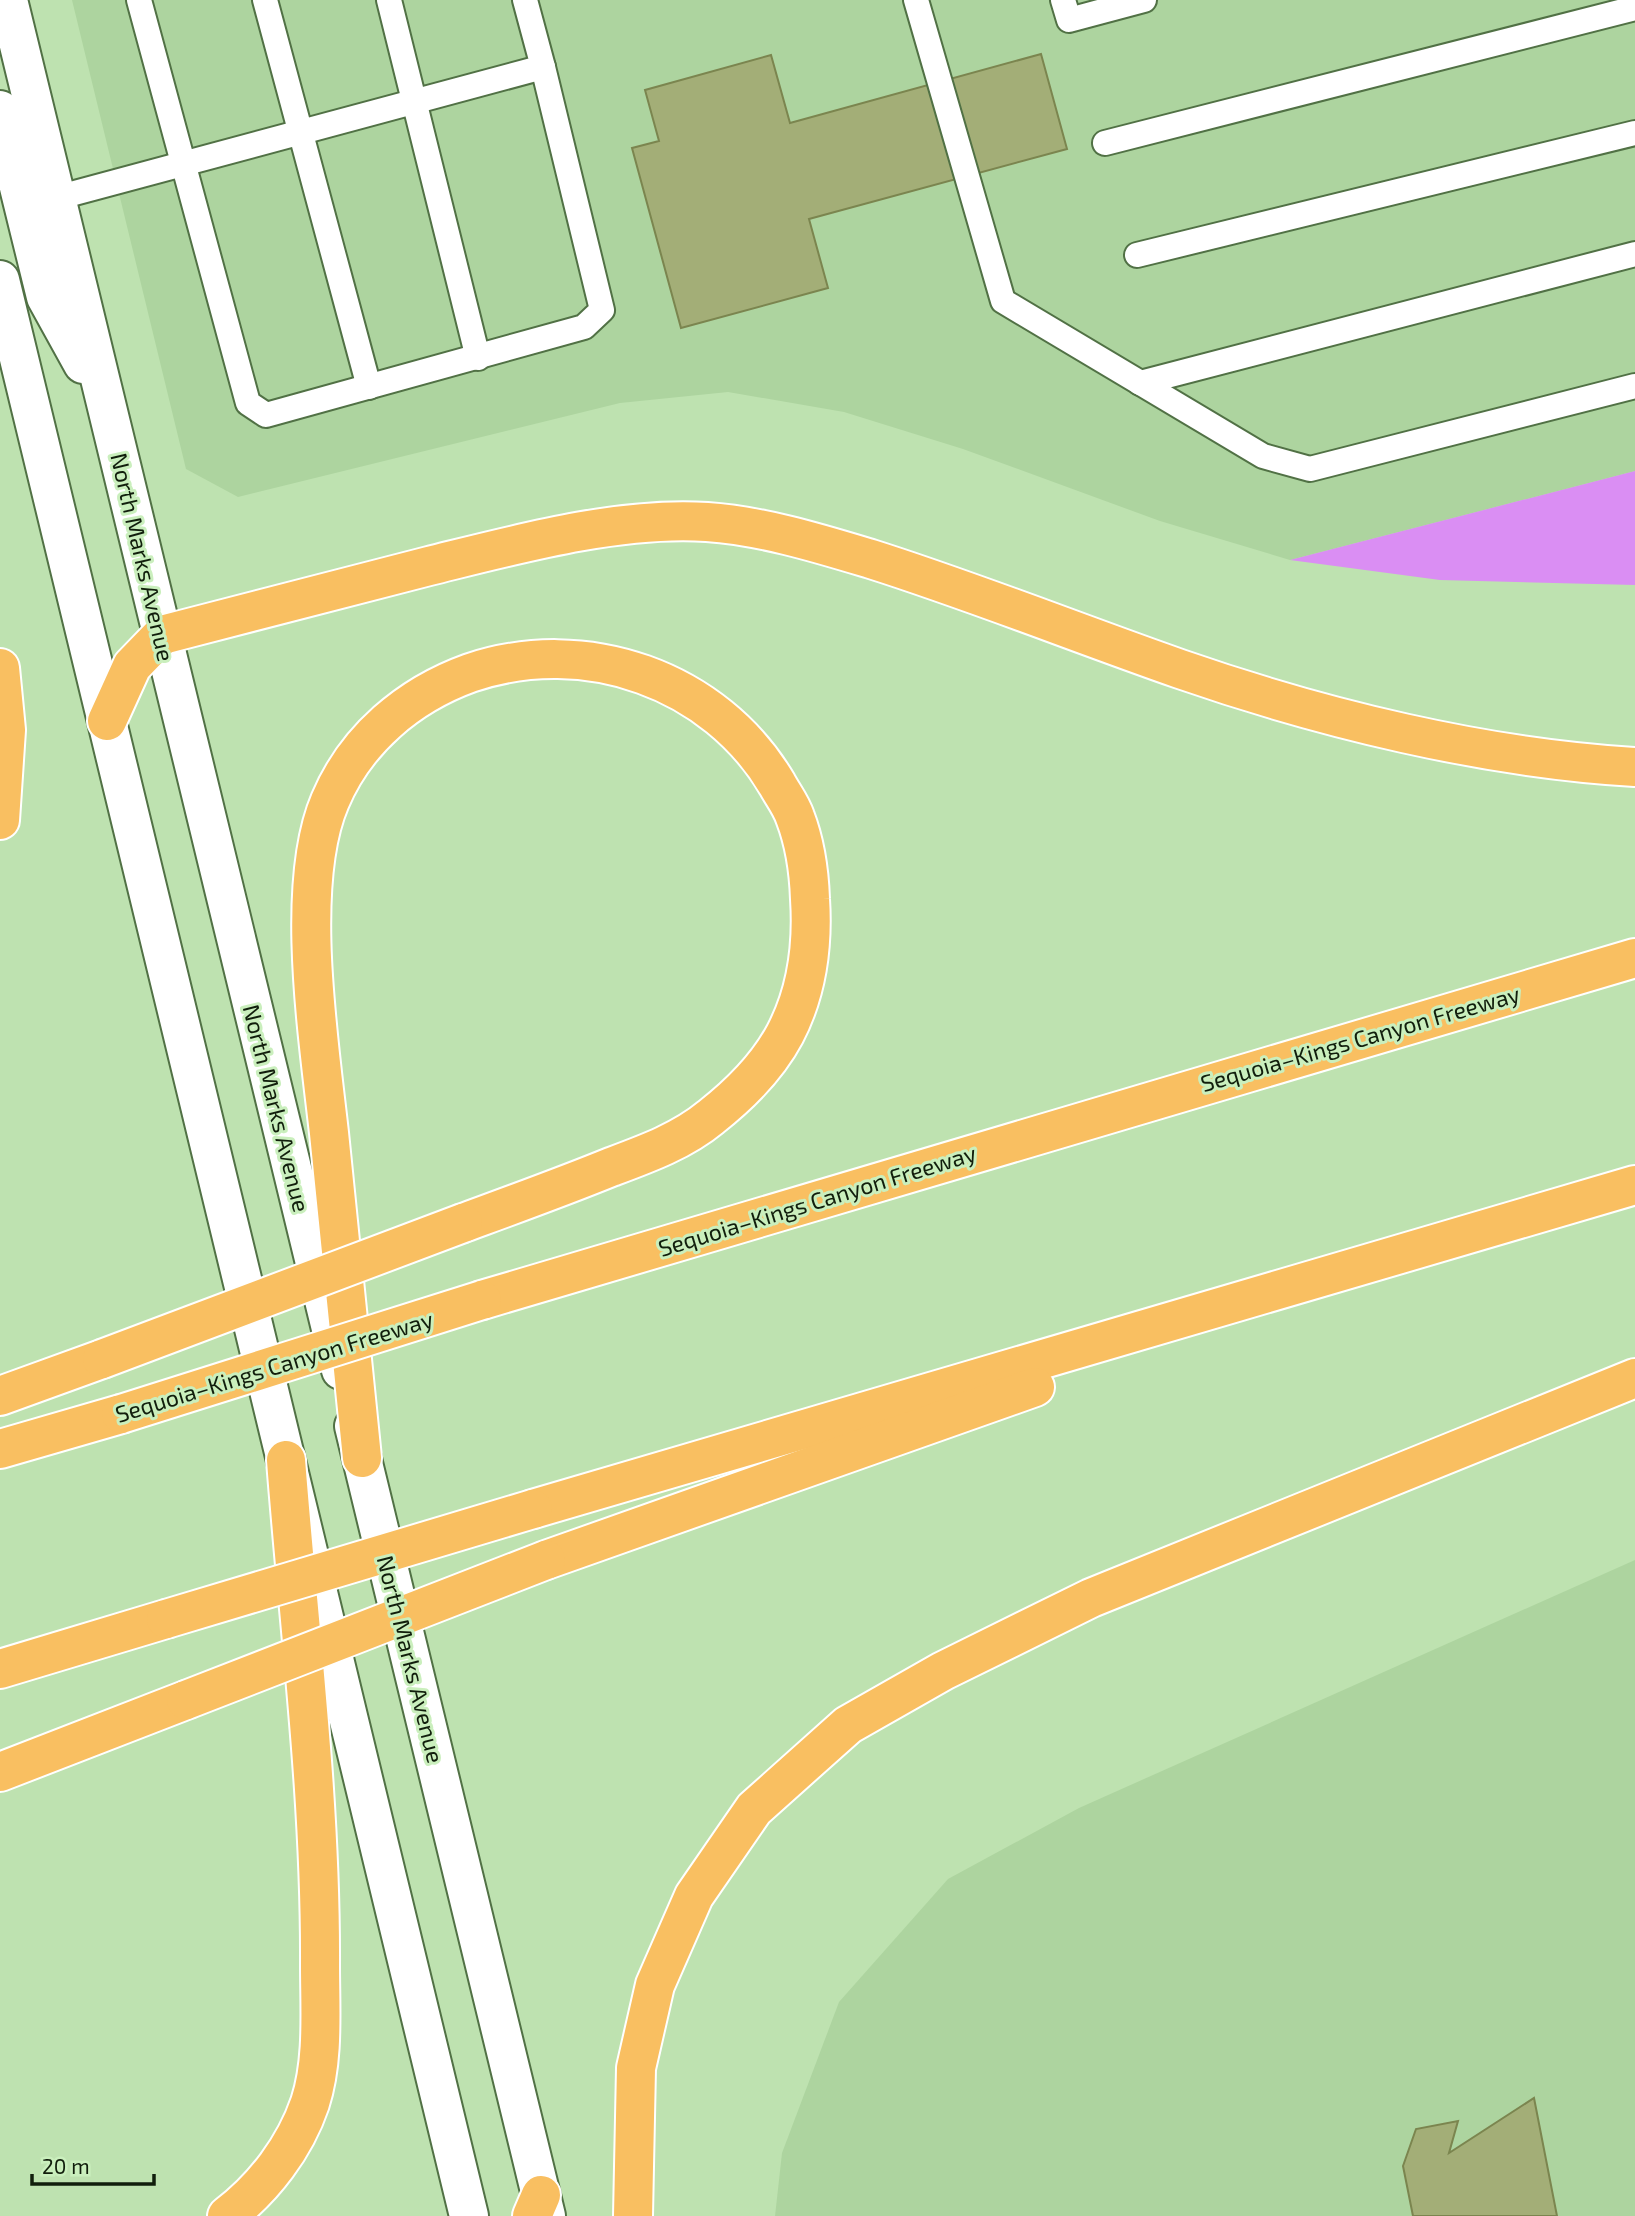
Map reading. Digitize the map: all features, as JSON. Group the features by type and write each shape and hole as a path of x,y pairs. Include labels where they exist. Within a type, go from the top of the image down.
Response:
{"highway":[{"path":"107,721 132,666 162,635 511,545 612,526 706,522 802,538 928,577 1182,670 1298,706 1446,741 1542,758 1635,767"},
{"path":"0,1396 102,1359 463,1223 666,1146 709,1119 756,1075 784,1036 806,983 812,920 808,863 794,813 765,763 734,727 687,692 650,675 612,664 559,658 503,662 444,682 393,713 352,761 329,802 314,864 313,981 362,1458"},
{"path":"0,668 6,730 0,820"},
{"name":"Sequoia–Kings Canyon Freeway","path":"0,1449 121,1414 482,1300 1635,958"},
{"path":"0,1669 533,1509 1635,1185"},
{"path":"0,1772 546,1560 1458,1237"},
{"path":"633,2216 631,2193 636,2068 655,1985 688,1909 754,1809 848,1725 943,1671 1091,1598 1635,1378"},
{"path":"227,2216 248,2200 286,2153 310,2102 320,2047 321,1891 286,1460"}],"main road":[{"name":"North Marks Avenue","path":"8,0 362,1458 539,2209"},
{"path":"0,110 46,297 108,409"},
{"path":"0,280 469,2216"}],"lane":[{"path":"139,0 248,403 266,415 584,327 601,310 525,0"},
{"path":"265,0 369,387"},
{"path":"389,0 478,358"},
{"path":"916,0 1008,292 1140,383 1263,456 1310,469 1635,386"},
{"path":"1063,0 1069,20 1144,0"},
{"path":"1105,143 1635,8"},
{"path":"56,198 543,67"},
{"path":"1137,255 1635,133"},
{"path":"1140,383 1635,254"}],"shaded area":[{"path":"72,0 1635,0 1635,471 1290,560 1160,521 963,449 844,412 728,392 620,403 238,497 186,469"},
{"path":"1635,471 1635,585 1440,580 1290,560"},
{"path":"1635,1560 1635,2216 775,2216 782,2153 839,2002 948,1879 1079,1808"}],"building":[{"path":"1041,54 1067,149 809,219 828,288 681,328 632,148 659,141 645,90 771,55 790,123"},
{"path":"1534,2098 1557,2216 1413,2216 1403,2166 1416,2129 1458,2121 1449,2153"}]}
